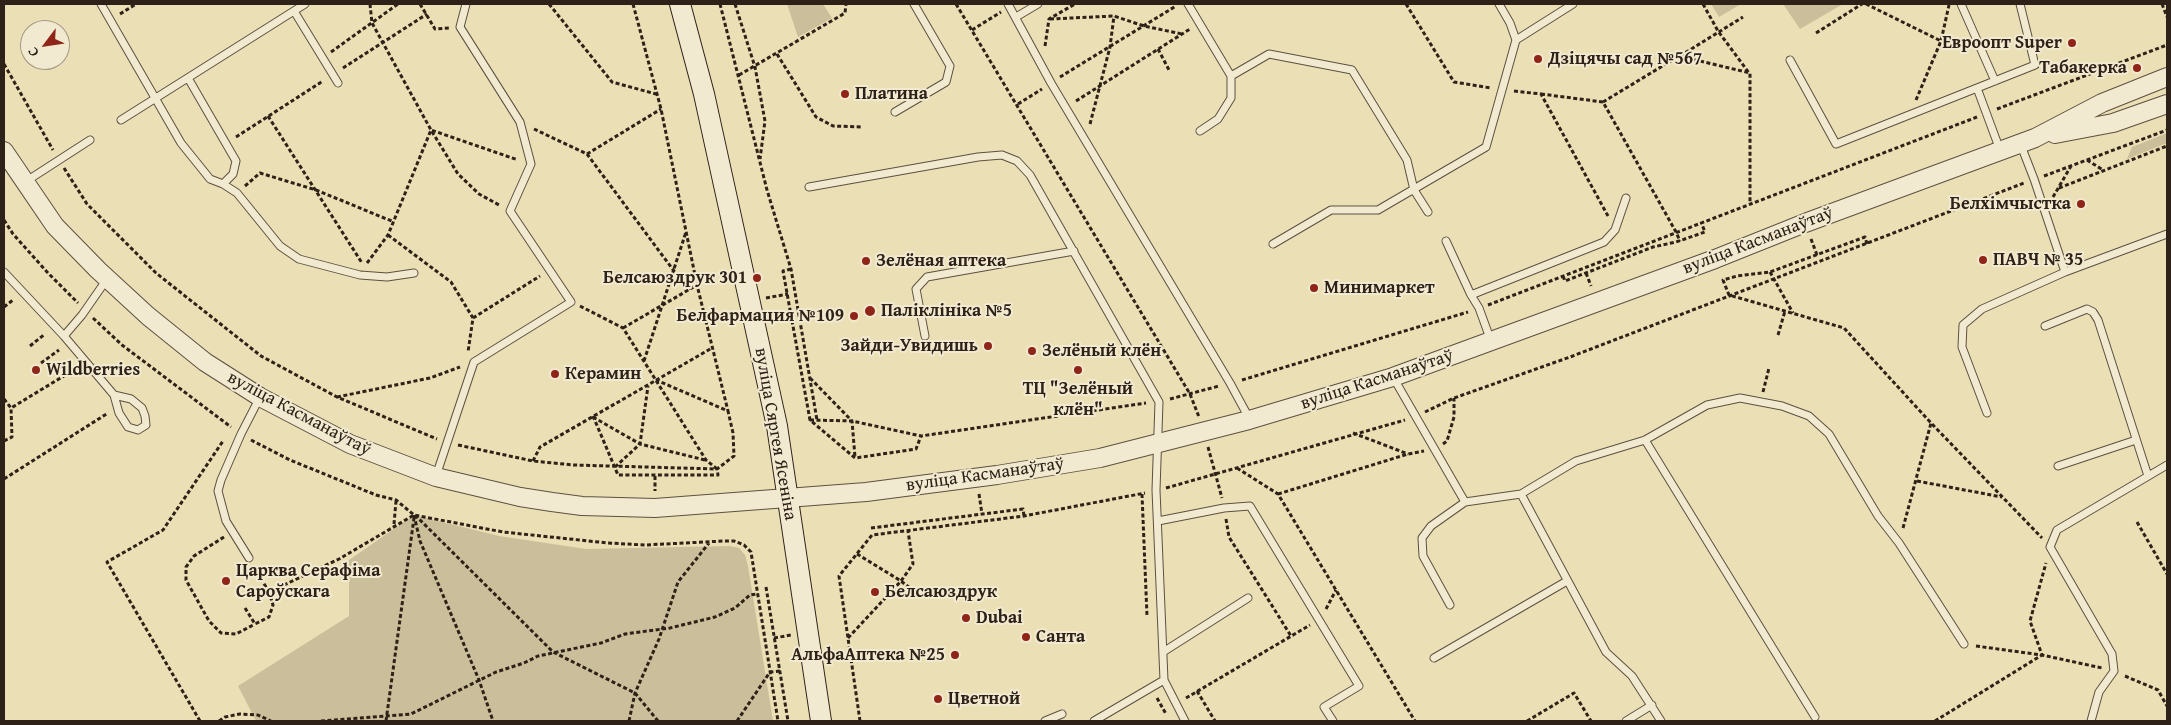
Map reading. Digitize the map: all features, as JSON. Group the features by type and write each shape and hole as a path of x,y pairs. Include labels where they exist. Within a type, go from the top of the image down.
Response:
{"main road":[{"name":"вуліца Сяргея Ясеніна","path":"680,4 704,94 730,206 777,426 821,721"}],"street":[{"name":"вуліца Касманаўтаў","path":"4,151 55,226 107,279 148,316 205,362 260,397 350,444 436,476 520,497 582,506 656,508 866,492 1006,473 1100,458 1249,420 1393,377 1491,342 2027,140 2102,103 2167,77"},
{"name":"вуліца Касманаўтаў","path":"2027,140 2113,123 2167,104"}],"lane":[{"path":"101,4 186,150 210,179 223,184 237,193 280,246 299,259 360,275 387,277 414,273"},
{"path":"121,120 305,4"},
{"path":"436,476 474,362 571,302 510,211 531,164 520,122 460,27 466,4"},
{"path":"895,112 946,82 950,66 914,4"},
{"path":"1016,17 1038,4"},
{"path":"1188,4 1231,76 1231,98 1218,119 1200,131"},
{"path":"1273,244 1331,210 1378,210 1486,147 1516,40 1510,23 1499,4"},
{"path":"1516,40 1573,4"},
{"path":"1961,4 1995,81"},
{"path":"1790,60 1836,144 2035,65 2020,4"},
{"path":"1009,5 1051,83 1230,383 1249,420"},
{"path":"294,11 338,83"},
{"path":"1231,76 1269,54 1352,70 1407,160 1414,190 1428,212"},
{"path":"188,78 236,161 233,174 223,184"},
{"path":"1977,88 2000,150"},
{"path":"24,183 90,140"},
{"path":"2027,140 2034,180 2065,272"},
{"path":"809,187 978,157 1002,155 1017,161 1030,175 1159,402 1160,416 1156,445 1156,490 1164,680 1174,705 1185,721"},
{"path":"1471,295 1604,242 1615,230 1626,198"},
{"path":"1987,413 1962,346 1963,325 1982,309 2065,272 2167,234"},
{"path":"1446,241 1479,308 1491,342"},
{"path":"925,336 916,289 926,277 1074,251"},
{"path":"4,272 64,336 114,395 118,413 128,427 138,430 146,425 142,408 131,399 114,395"},
{"path":"64,336 82,315 107,279"},
{"path":"2045,326 2087,309 2093,312 2098,320 2148,476"},
{"path":"1393,377 1465,502"},
{"path":"249,558 226,521 218,491 240,434 260,397"},
{"path":"1450,605 1423,556 1422,538 1432,526 1465,502 1521,494 1576,461 1645,440 1707,404 1740,398 1782,406 1809,416 1830,434 1878,516 1899,543 1964,644"},
{"path":"1645,440 1815,717"},
{"path":"2058,466 2136,440"},
{"path":"2091,721 2099,692 2114,671 2112,654 2050,547 2057,530 2167,465"},
{"path":"1521,494 1606,652 1632,676 1661,721"},
{"path":"1158,521 1224,508 1250,506 1359,686 1324,707 1333,721"},
{"path":"1434,658 1567,581"},
{"path":"1162,652 1248,598"},
{"path":"1094,721 1164,680"},
{"path":"1626,721 1652,706"},
{"path":"1045,721 1062,714"}],"path":[{"path":"111,19 136,4"},
{"path":"370,4 372,22 431,130 458,174 479,194 510,211"},
{"path":"323,58 398,4"},
{"path":"420,4 435,29 460,27"},
{"path":"549,4 612,82 657,94"},
{"path":"4,64 59,160 87,204 156,273 261,356 337,398 447,443 533,461 718,469 734,456 733,433 697,285 657,94 633,4"},
{"path":"720,4 760,162 791,270 817,420"},
{"path":"736,4 755,67 765,121 760,162"},
{"path":"738,75 755,67 846,13 846,4"},
{"path":"956,4 1018,104 1190,394"},
{"path":"1048,19 1075,4"},
{"path":"1406,4 1454,82 1603,102 1743,17"},
{"path":"1703,4 1718,31 1750,73 1750,204"},
{"path":"1816,34 1864,4 1941,41"},
{"path":"1910,115 1941,41 1949,4"},
{"path":"2162,4 2167,15"},
{"path":"972,30 1009,5"},
{"path":"1018,104 1178,5"},
{"path":"1048,19 1114,16 1144,26 1182,34"},
{"path":"1090,125 1110,47 1114,16"},
{"path":"1048,19 1045,46 1049,54"},
{"path":"1076,101 1190,28"},
{"path":"810,420 852,421 921,436 1159,402 1230,383 1479,308 2167,45"},
{"path":"1158,49 1169,70"},
{"path":"777,54 816,117 833,126 863,127"},
{"path":"1679,56 1750,73"},
{"path":"1058,69 1062,76"},
{"path":"1541,94 1615,230"},
{"path":"1603,102 1680,241"},
{"path":"587,154 660,109"},
{"path":"268,116 364,266 388,235 431,130"},
{"path":"520,122 587,154 674,271 691,289"},
{"path":"431,130 531,164"},
{"path":"860,721 839,576 872,535 1024,516 1156,490 1353,433 1416,417 1454,398 1570,357 2167,130"},
{"path":"2059,188 2167,146"},
{"path":"2086,160 2103,170"},
{"path":"2051,200 2072,166"},
{"path":"237,193 260,174 316,190 394,222"},
{"path":"1563,276 1566,281 1653,246 1680,241 1705,232 1701,222"},
{"path":"644,361 686,232"},
{"path":"388,235 451,282 473,318 466,365"},
{"path":"1729,295 1723,280 1737,276 1770,272 1865,237 1867,244"},
{"path":"791,270 783,271 810,420 855,458 916,449 921,436"},
{"path":"473,318 549,271"},
{"path":"1770,272 1794,314"},
{"path":"623,328 697,285"},
{"path":"1729,295 1844,328 1931,423 2050,547 2030,620 2042,655"},
{"path":"4,306 13,300"},
{"path":"571,302 623,328 706,460 718,469"},
{"path":"1778,335 1785,311"},
{"path":"30,346 45,334"},
{"path":"533,461 540,446 712,348"},
{"path":"41,363 59,350"},
{"path":"337,398 430,378 474,362"},
{"path":"11,408 86,363"},
{"path":"1760,402 1769,368"},
{"path":"810,378 852,421 855,458"},
{"path":"656,380 728,411"},
{"path":"615,466 640,444 648,385"},
{"path":"4,398 11,408 12,437 4,442"},
{"path":"1278,494 1408,454 1435,449 1447,442 1454,417 1454,398"},
{"path":"4,479 117,408"},
{"path":"592,416 640,444 706,460"},
{"path":"592,416 618,475 718,475 718,469"},
{"path":"1899,543 1931,423"},
{"path":"200,721 106,562 162,530 232,428"},
{"path":"1353,433 1408,454"},
{"path":"1237,468 1278,494 1415,721"},
{"path":"1917,481 2002,497"},
{"path":"394,525 396,500"},
{"path":"870,528 1023,509 1024,516"},
{"path":"269,592 338,559 414,515"},
{"path":"414,515 553,652 635,693 658,721"},
{"path":"414,515 420,541 479,680 493,721"},
{"path":"386,721 414,515"},
{"path":"2137,522 2167,574"},
{"path":"848,639 901,581 913,564 908,531"},
{"path":"233,532 194,556 186,567 186,580 209,621 221,633 236,634 269,616 273,605 269,592 249,558"},
{"path":"724,541 734,541 744,545 751,552 778,721"},
{"path":"629,721 635,693 663,628 678,582 710,542"},
{"path":"857,554 901,581 921,597"},
{"path":"766,587 788,721"},
{"path":"1174,705 1320,620 1336,590"},
{"path":"321,721 410,714 479,680 538,656 601,643 625,634 663,628 720,615 735,608 750,595 758,594"},
{"path":"245,608 255,624"},
{"path":"1964,644 2042,655 2114,671 2158,690 2167,704"},
{"path":"1935,721 2042,655"},
{"path":"770,672 780,671"},
{"path":"737,721 770,672"},
{"path":"1197,692 1215,721"},
{"path":"1527,721 1574,693 1591,721"},
{"path":"218,721 225,717 240,714 258,716 271,721"}],"shaded area":[{"path":"787,4 823,4 832,18 798,37"},
{"path":"1711,4 1741,4 1719,17"},
{"path":"1783,4 1843,4 1800,29"},
{"path":"2167,133 2167,143 2127,159 2132,147"},
{"path":"414,515 499,536 586,549 730,546 739,548 745,555 748,566 773,721 256,721 238,686 349,616 349,560"}],"place":[{"name":"Евроопт Super","path":"2072,43"},
{"name":"Дзіцячы сад №567","path":"1538,59"},
{"name":"Табакерка","path":"2137,68"},
{"name":"Платина","path":"845,94"},
{"name":"Белхімчыстка","path":"2081,204"},
{"name":"ПАВЧ № 35","path":"1983,260"},
{"name":"Зелёная аптека","path":"866,261"},
{"name":"Белсаюздрук 301","path":"757,278"},
{"name":"Минимаркет","path":"1314,288"},
{"name":"Паліклініка №5","path":"870,311"},
{"name":"Белфармация №109","path":"854,316"},
{"name":"Зайди-Увидишь","path":"988,346"},
{"name":"Зелёный клён","path":"1032,351"},
{"name":"Wildberries","path":"36,370"},
{"name":"ТЦ \"Зелёный клён\"","path":"1078,370"},
{"name":"Керамин","path":"555,374"},
{"name":"Царква Серафіма Сароўскага","path":"226,581"},
{"name":"Белсаюздрук","path":"875,592"},
{"name":"Dubai","path":"966,618"},
{"name":"Санта","path":"1026,637"},
{"name":"АльфаАптека №25","path":"955,655"},
{"name":"Цветной","path":"938,699"}]}
